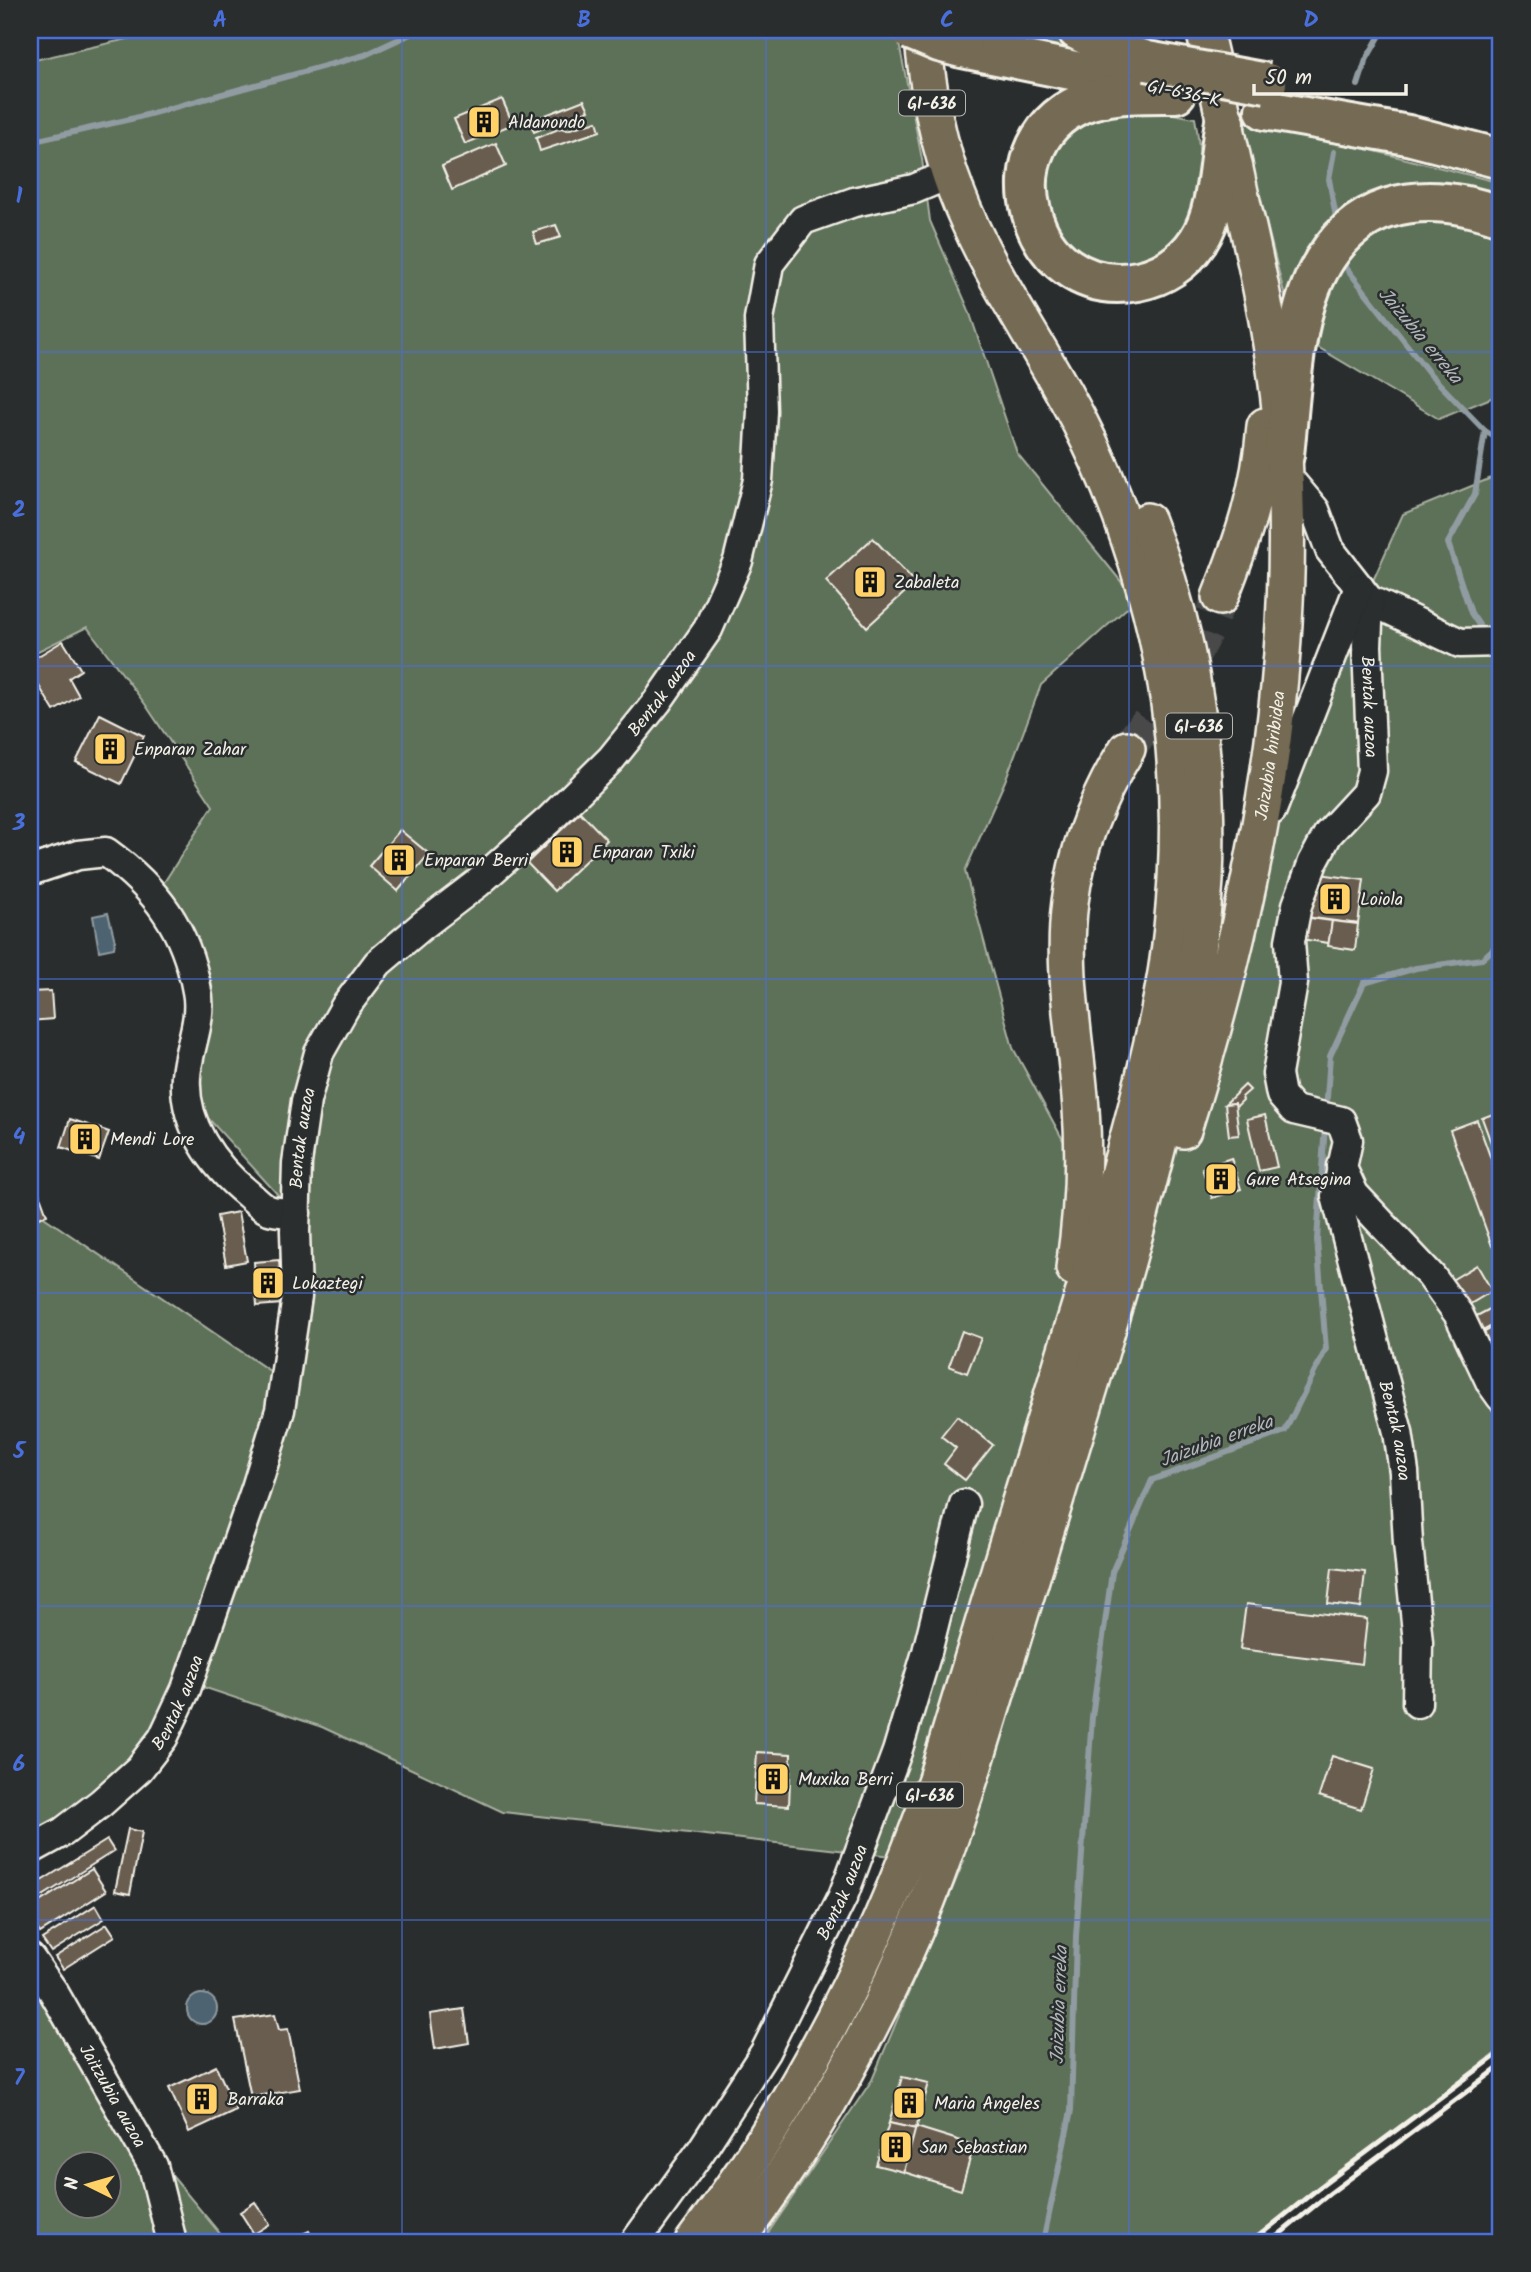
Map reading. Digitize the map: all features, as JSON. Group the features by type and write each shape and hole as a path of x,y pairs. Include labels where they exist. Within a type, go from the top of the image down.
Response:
{"highway":[{"name":"GI-636-K","path":"910,30 962,48 1176,93 1412,109 1501,132"},
{"name":"GI-636-K","path":"1077,30 1120,52 1147,61 1266,97 1501,159"},
{"path":"1176,93 1123,94 1090,101 1060,118 1039,144 1028,176 1029,210 1042,241 1065,265 1096,280 1129,283 1162,274 1182,259 1199,240 1209,217 1225,122"},
{"path":"1284,464 1294,363 1311,288 1325,259 1343,235 1366,217 1395,206 1423,201 1459,205 1501,216"}],"main road":[{"name":"GI-636","path":"693,2242 751,2161 815,2057 849,1992 894,1893 936,1779 1108,1215 1157,1025 1172,930 1178,834 1173,737 1167,690 1146,596 1116,505 1077,418 990,267 966,215 950,174 931,99 922,30"},
{"name":"Jaizubia hiribidea","path":"1122,1285 1144,1254 1206,1059 1235,953 1269,775 1280,678 1286,538 1284,464 1274,363 1263,290 1204,30"},
{"name":"Jaizubia hiribidea","path":"1220,597 1250,516 1265,426 1258,316 1243,207"},
{"name":"GI-636","path":"735,2242 779,2179 845,2072 901,1961 968,1787 1122,1285 1159,1143 1195,971 1206,835 1200,736 1191,674 1174,602 1138,498 1094,409 995,263 966,215"},
{"path":"1068,1346 1067,1303 1080,1230 1083,1184 1081,1109 1068,991 1070,901 1079,855 1091,817 1107,781 1127,749"}],"street":[{"name":"Bentak auzoa","path":"30,1850 63,1832 139,1769 163,1738 186,1689 256,1488 280,1410 297,1297 298,1163 306,1101 319,1053 345,1007 379,963 478,883 550,819 611,759 657,702 708,629 738,561 758,480 762,411 759,319 769,264 803,220 853,202 914,189 950,174"},
{"path":"1284,464 1315,510 1330,550 1364,594 1460,643 1501,642"},
{"name":"Bentak auzoa","path":"1364,594 1372,771 1366,793 1328,834 1313,862 1297,905 1290,941 1293,983 1278,1074 1282,1095 1294,1110 1341,1121 1348,1140 1336,1196 1398,1432 1404,1472 1418,1642 1417,1703"},
{"path":"1257,848 1364,594"},
{"name":"Bentak auzoa","path":"30,871 78,855 106,852 132,871 156,896 184,944 198,993 198,1020 186,1075 187,1105 199,1137 216,1165 268,1210 296,1213"},
{"path":"1341,1166 1354,1194 1431,1276 1459,1315 1491,1383 1501,1397"},
{"name":"Bentak auzoa","path":"635,2242 701,2151 765,2052 843,1896 897,1752 927,1652 964,1504"},
{"name":"Jaitzubia auzoa","path":"30,1958 53,1992 153,2166 172,2242"}],"green space":[{"path":"167,30 894,30 897,33 922,159 930,221 968,308 1017,453 1136,600 1041,685 1005,781 965,871 1013,1048 1093,1195 1268,842 1338,658 1403,514 1501,474 1501,2049 1250,2242 762,2242 872,2080 964,1861 918,1859 503,1812 322,1727 185,1681 92,1810 30,1853 30,1204 35,1211 283,1380 279,1196 176,1083 193,1005 156,895 213,806 145,704 87,627 30,655 30,61"},
{"path":"959,30 1059,30 1114,59"},
{"path":"1129,106 1195,118 1200,158 1198,203 1185,231 1146,268 1089,264 1047,221 1044,160 1066,130"},
{"path":"1240,117 1501,183 1501,394 1439,419 1294,333"},
{"path":"30,1952 124,2118 227,2242 30,2242"}],"water":[{"path":"108,913 115,941 114,948 99,951 93,916"},
{"path":"202,1994 208,1995 216,2003 216,2015 208,2023 202,2024 196,2023 188,2015 187,2009 188,2003 196,1995"}],"building":[{"name":"Aldanondo","path":"502,99 513,124 465,144 454,119"},
{"path":"584,100 589,110 534,132 530,121"},
{"path":"597,121 600,131 540,151 536,138 561,128 567,130"},
{"path":"496,143 506,166 452,190 442,166"},
{"path":"556,225 561,237 537,244 533,232"},
{"name":"Zabaleta","path":"873,538 915,583 867,627 826,581"},
{"path":"63,641 81,670 69,678 79,696 54,711 30,671 30,661"},
{"name":"Enparan Zahar","path":"100,714 144,736 121,784 76,762"},
{"name":"Enparan Txiki","path":"580,812 607,840 554,891 527,863"},
{"name":"Enparan Berri","path":"400,830 429,854 398,891 369,866"},
{"name":"Loiola","path":"1312,873 1364,880 1358,924 1306,917"},
{"path":"1303,917 1332,921 1329,943 1300,939"},
{"path":"1332,921 1358,924 1355,950 1328,946"},
{"path":"51,991 53,1019 30,1021 30,992"},
{"path":"1245,1085 1250,1090 1238,1105 1225,1104"},
{"path":"1235,1103 1239,1135 1229,1136 1225,1104"},
{"path":"1501,1111 1501,1170 1482,1118"},
{"path":"1265,1115 1277,1167 1259,1171 1247,1119"},
{"name":"Mendi Lore","path":"70,1119 109,1132 99,1160 61,1147"},
{"path":"1477,1120 1501,1187 1501,1242 1492,1246 1450,1130"},
{"name":"Gure Atsegina","path":"1231,1158 1241,1189 1212,1198 1202,1168"},
{"path":"39,1193 47,1215 30,1221 30,1197"},
{"path":"238,1212 247,1261 226,1265 217,1216"},
{"name":"Lokaztegi","path":"279,1260 282,1304 257,1306 254,1262"},
{"path":"1477,1265 1492,1291 1465,1307 1450,1281"},
{"path":"1501,1303 1501,1321 1481,1332 1473,1318"},
{"path":"1501,1323 1501,1352 1490,1359 1478,1336"},
{"path":"962,1331 981,1338 967,1373 949,1366"},
{"path":"957,1416 993,1445 965,1480 944,1464 956,1448 941,1436"},
{"path":"1332,1568 1365,1572 1361,1608 1328,1604"},
{"path":"1246,1604 1367,1619 1362,1664 1240,1649"},
{"name":"Muxika Berri","path":"757,1752 791,1754 789,1806 754,1804"},
{"path":"1332,1756 1374,1769 1361,1809 1319,1796"},
{"path":"128,1829 142,1832 130,1894 115,1891"},
{"path":"107,1840 114,1851 30,1904 30,1888"},
{"path":"92,1869 106,1891 40,1933 30,1917 30,1908"},
{"path":"96,1905 104,1919 51,1952 42,1939"},
{"path":"107,1924 115,1936 63,1969 55,1957"},
{"path":"464,2009 469,2043 435,2049 430,2014"},
{"path":"275,2014 279,2030 288,2029 300,2089 251,2097 235,2020"},
{"name":"Barraka","path":"216,2066 236,2110 189,2132 169,2088"},
{"name":"Maria Angeles","path":"902,2077 929,2083 916,2129 889,2123"},
{"name":"San Sebastian","path":"889,2123 916,2129 904,2172 876,2165"},
{"path":"916,2127 974,2145 961,2190 904,2172"},
{"path":"255,2202 270,2224 254,2234 240,2212"},
{"path":"309,2231 313,2240 320,2237 322,2242 295,2242 293,2238"}],"waterway":[{"path":"30,142 135,118 365,55 419,30"},
{"name":"Jaizubia erreka","path":"1358,85 1366,60 1383,30"},
{"name":"Jaizubia erreka","path":"1334,152 1329,179 1337,223"},
{"name":"Jaizubia erreka","path":"1343,259 1344,265 1429,373 1485,431 1475,494 1448,543 1471,613 1479,625"},
{"path":"1485,431 1501,441"},
{"name":"Jaizubia erreka","path":"1326,1111 1330,1056 1364,983 1416,968 1482,959 1501,942"},
{"name":"Jaizubia erreka","path":"1043,2242 1071,2111 1076,1936 1092,1717 1112,1572 1152,1480 1285,1431 1326,1349 1317,1240 1325,1125"}],"tunnel":[{"path":"1127,749 1180,677 1220,597"}],"railway":[{"path":"1251,2242 1501,2052"},
{"path":"1270,2242 1329,2194 1501,2066"}],"place":[{"name":"Aldanondo","path":"484,122"},
{"name":"Zabaleta","path":"870,582"},
{"name":"Enparan Zahar","path":"110,749"},
{"name":"Enparan Txiki","path":"567,852"},
{"name":"Enparan Berri","path":"399,860"},
{"name":"Loiola","path":"1335,899"},
{"name":"Mendi Lore","path":"85,1139"},
{"name":"Gure Atsegina","path":"1221,1179"},
{"name":"Lokaztegi","path":"268,1283"},
{"name":"Muxika Berri","path":"773,1779"},
{"name":"Barraka","path":"202,2099"},
{"name":"Maria Angeles","path":"909,2103"},
{"name":"San Sebastian","path":"896,2147"}]}
